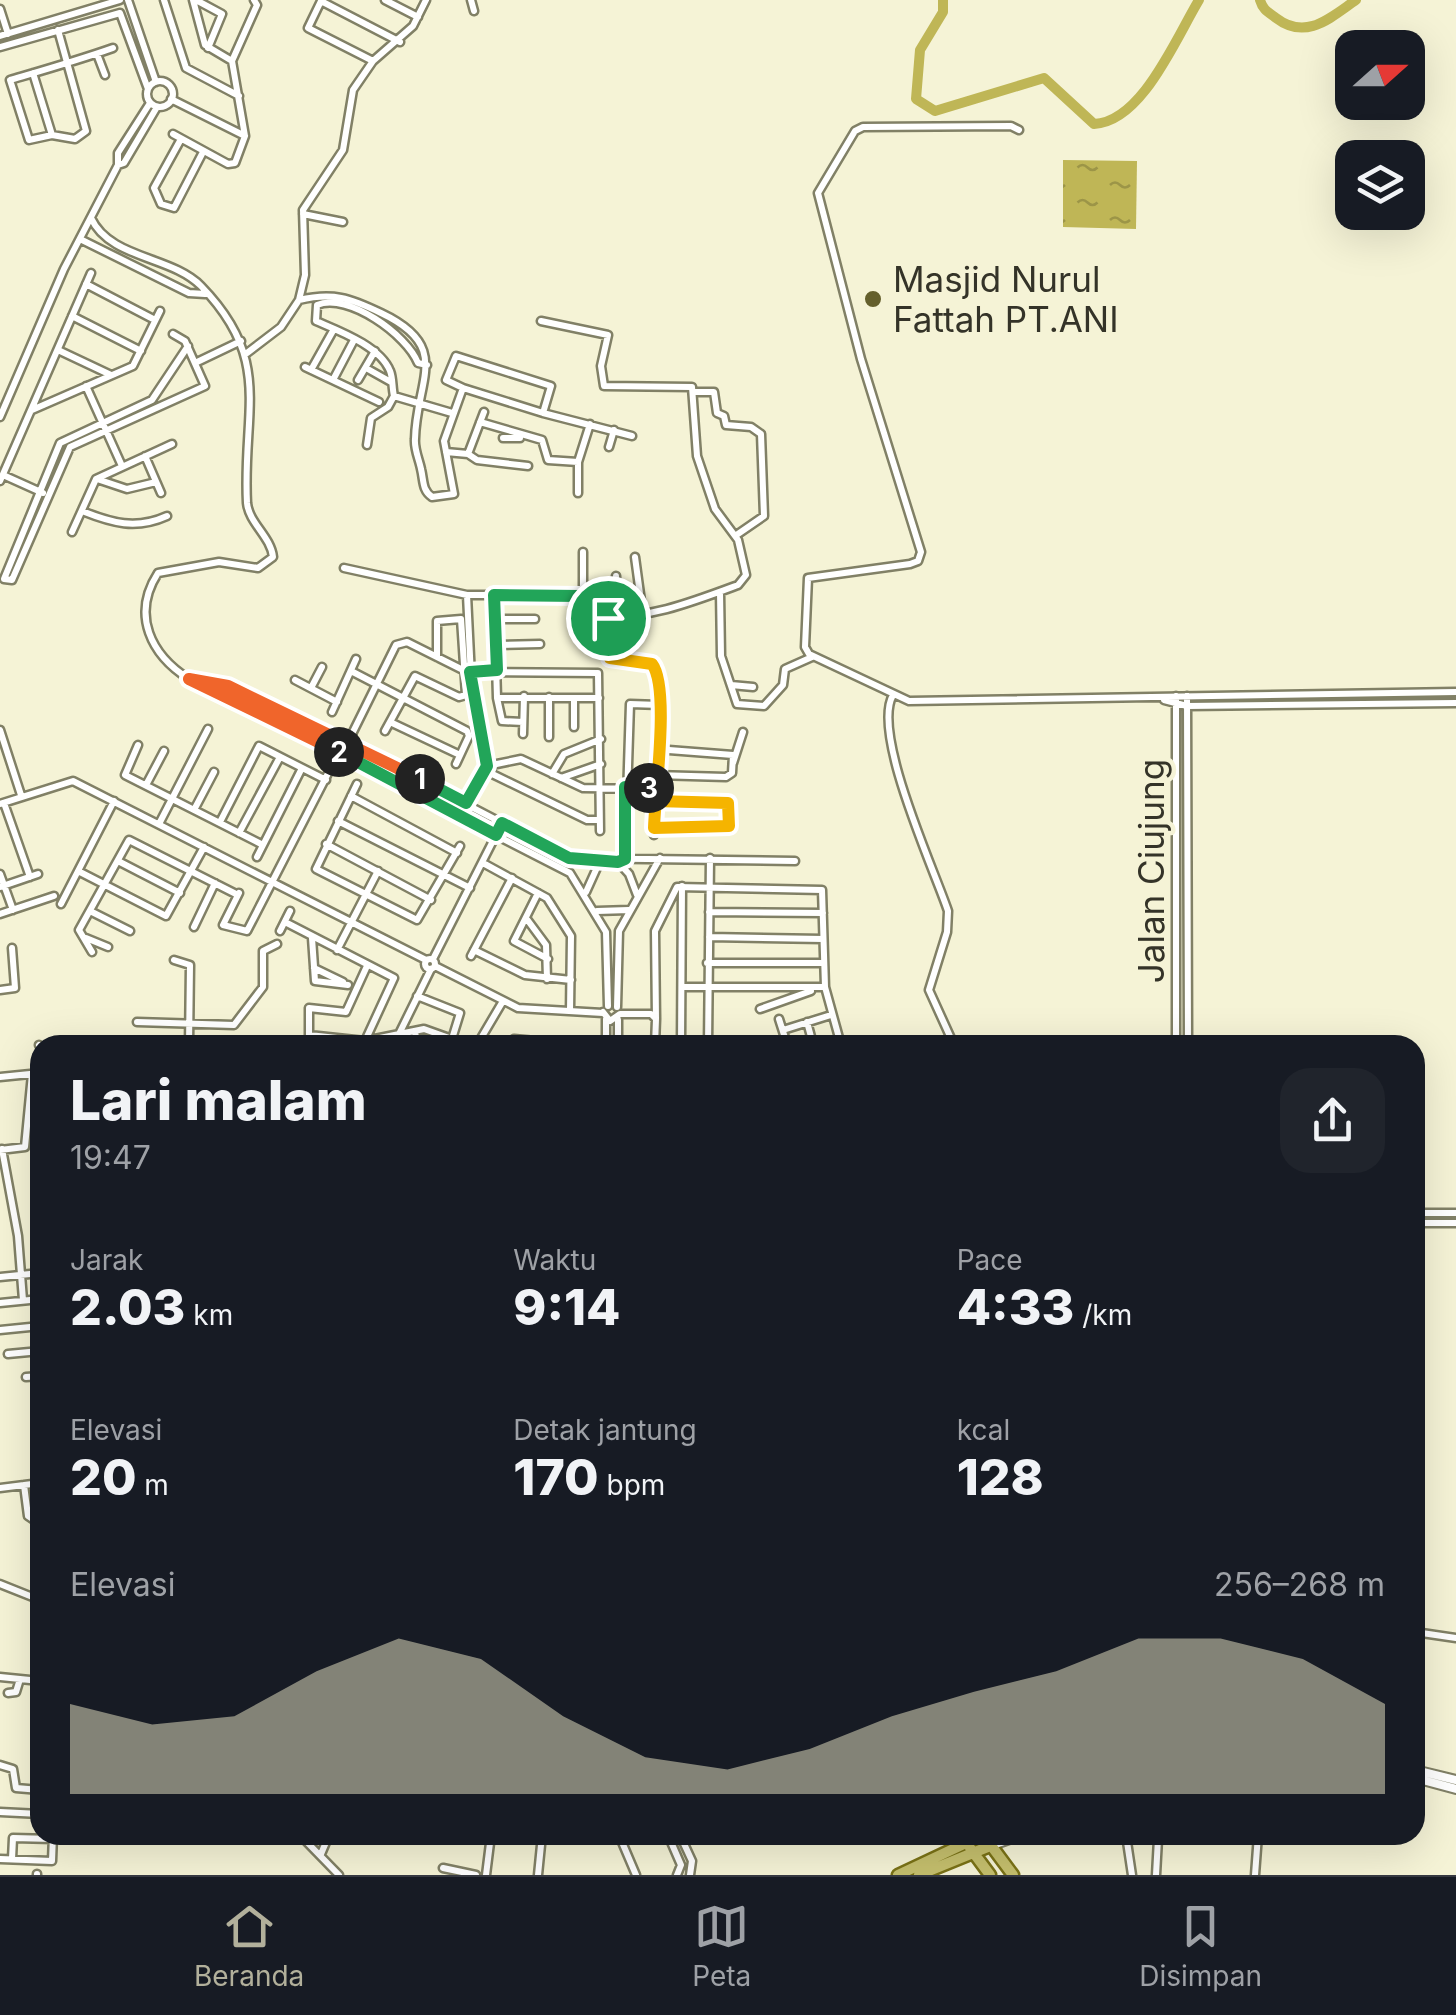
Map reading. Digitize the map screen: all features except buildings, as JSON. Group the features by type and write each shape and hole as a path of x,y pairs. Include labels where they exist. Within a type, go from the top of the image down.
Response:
{"main road":[{"path":"990,1845 1013,1875"},
{"path":"898,1875 968,1846"},
{"path":"919,1875 968,1846"},
{"path":"968,1846 990,1875"}],"street":[{"path":"0,9 4,35 126,0"},
{"path":"0,417 80,239 153,105 120,13 126,0"},
{"path":"126,0 156,82 171,88 171,100"},
{"path":"164,0 186,68 239,96"},
{"path":"195,0 208,48 232,61"},
{"path":"195,0 222,14 208,48"},
{"path":"203,152 174,208 161,204 154,188 177,137 232,165 245,136 232,61 257,5 254,0"},
{"path":"373,61 308,28 321,2 325,0 401,42"},
{"path":"385,0 418,18"},
{"path":"248,354 281,327 300,300 306,275 303,214 314,189 343,150 353,90 373,61 401,42 426,0"},
{"path":"471,0 474,11"},
{"path":"82,10 86,21"},
{"path":"0,47 120,13"},
{"path":"58,30 65,63 87,128 79,138 52,135 27,139 10,80 65,63 97,54 113,48"},
{"path":"97,54 104,75"},
{"path":"32,73 52,135"},
{"path":"148,89 156,82"},
{"path":"153,105 171,100 245,136"},
{"path":"1019,130 1011,126 862,127 855,131 818,193 862,359 922,552 910,564 806,580 805,646 812,656 910,701 1162,700 1176,696 1456,692"},
{"path":"303,214 343,222"},
{"path":"91,218 106,238 200,285 248,354 247,505 273,558 258,568 219,562 177,566 155,577 145,607 147,630 159,656 189,679 330,747 570,873 596,911 606,936 606,1035"},
{"path":"100,250 106,238"},
{"path":"80,239 188,293 205,294"},
{"path":"42,493 2,478 91,273"},
{"path":"86,284 156,320"},
{"path":"300,300 338,294 389,316 417,336 427,365 414,440 424,489 432,496 454,494 445,432 463,388"},
{"path":"366,445 371,418 388,407 394,396 390,370 376,352 314,316 323,302 339,303 392,328 407,343 418,364 427,365"},
{"path":"32,410 133,366 160,311"},
{"path":"72,316 141,351"},
{"path":"541,320 607,334 601,366 604,386 689,386 694,392 698,461 715,509 735,536 745,580 664,613 592,616 583,597 583,552"},
{"path":"334,329 308,369 378,402"},
{"path":"42,493 3,576 7,581 12,580 62,442 170,403 205,386 188,346 173,334"},
{"path":"195,363 241,340"},
{"path":"333,380 354,340"},
{"path":"104,426 161,392 188,346"},
{"path":"58,350 110,375"},
{"path":"358,380 376,352"},
{"path":"542,413 551,386 456,356 446,380 463,388 542,413 632,436"},
{"path":"366,368 392,382"},
{"path":"86,386 122,466"},
{"path":"161,392 170,403"},
{"path":"694,392 714,392 717,413 724,416 726,425 750,427 761,434 764,518 748,522 735,536"},
{"path":"394,396 452,413"},
{"path":"468,454 484,412"},
{"path":"480,422 504,434 542,440 548,460 578,462"},
{"path":"578,493 578,462 590,424"},
{"path":"610,448 614,430"},
{"path":"498,447 504,434"},
{"path":"72,532 96,479 172,444"},
{"path":"446,452 528,466"},
{"path":"145,456 161,492"},
{"path":"96,479 126,489 156,482"},
{"path":"82,510 120,524 150,523 168,516"},
{"path":"636,557 643,616"},
{"path":"344,568 468,595 583,597"},
{"path":"616,576 617,617"},
{"path":"720,592 721,656 736,704 760,708 782,685 786,669 812,656"},
{"path":"385,731 416,675 463,697 468,595"},
{"path":"494,595 497,698 504,722 524,722"},
{"path":"608,618 610,658 654,665 660,705 656,749 654,831 726,828 731,808 728,803 655,801"},
{"path":"437,657 437,621 461,619 485,768 466,803"},
{"path":"495,619 535,619"},
{"path":"348,757 392,648 400,643 467,671 597,672 600,831"},
{"path":"496,645 540,644"},
{"path":"332,712 356,659"},
{"path":"311,688 322,667"},
{"path":"351,671 467,731 456,764"},
{"path":"189,679 228,686 335,736 569,858 621,861 661,856 795,861"},
{"path":"295,680 337,702"},
{"path":"730,685 752,687"},
{"path":"889,692 901,788 948,911 947,932 929,990 949,1035"},
{"path":"523,734 524,696"},
{"name":"Jalan Ciujung","path":"1176,696 1176,1035"},
{"path":"1186,696 1188,1035"},
{"path":"549,697 549,737"},
{"path":"497,698 599,698"},
{"path":"574,698 574,727"},
{"path":"1162,700 1177,706 1456,702"},
{"path":"637,899 621,861 627,707 660,705"},
{"path":"390,722 460,755"},
{"path":"160,824 208,729"},
{"path":"0,730 22,795"},
{"path":"655,775 726,778 742,732"},
{"path":"330,747 335,736"},
{"path":"552,774 564,754 601,738"},
{"path":"138,746 124,773 263,845"},
{"path":"220,822 258,747 326,780"},
{"path":"656,749 728,751 732,764"},
{"path":"146,785 164,751"},
{"path":"92,952 79,930 130,840 238,894 223,925 247,931 339,752"},
{"path":"239,832 280,757"},
{"path":"485,768 521,758 583,788 655,788"},
{"path":"561,778 601,764"},
{"path":"256,857 302,768"},
{"path":"485,768 587,820 599,820"},
{"path":"194,810 214,772"},
{"path":"2,887 34,875 2,803 70,780 502,1001 526,1010 651,1014 656,1019"},
{"path":"350,796 458,849 416,920 316,870 326,844 350,796 357,784"},
{"path":"62,904 114,801"},
{"path":"338,821 470,888"},
{"path":"399,1034 502,823"},
{"path":"326,844 431,900"},
{"path":"80,872 165,916 204,847"},
{"path":"618,1035 619,931 661,856"},
{"path":"708,1035 710,858"},
{"path":"118,861 180,893"},
{"path":"585,893 600,861"},
{"path":"483,862 550,900 571,936 570,1011"},
{"path":"337,950 378,871"},
{"path":"0,874 13,910"},
{"path":"512,878 473,953 524,975 571,980"},
{"path":"194,926 215,883"},
{"path":"682,886 682,1035"},
{"path":"655,1035 655,931 677,887 682,886 820,888 825,987 838,1035"},
{"path":"538,893 514,941 548,959"},
{"path":"0,914 54,896"},
{"path":"596,911 630,910"},
{"path":"90,911 130,931"},
{"path":"280,931 290,911"},
{"path":"709,912 823,913"},
{"path":"526,918 544,942 547,979"},
{"path":"285,922 394,980 368,1035"},
{"path":"84,936 108,947"},
{"path":"708,937 823,939"},
{"path":"312,938 313,968 352,987"},
{"path":"137,1022 191,1022 220,1027 238,1022 263,988 263,951 277,944"},
{"path":"0,990 15,988 12,948"},
{"path":"174,960 190,965 190,1035"},
{"path":"708,963 823,964"},
{"path":"322,1035 307,1033 310,1008 346,1012 352,987 367,966"},
{"path":"682,987 814,989"},
{"path":"760,1009 825,987"},
{"path":"417,996 460,1012 453,1035"},
{"path":"483,1035 502,1001"},
{"path":"606,1012 619,1013"},
{"path":"782,1030 831,1015"},
{"path":"779,1019 784,1035"},
{"path":"807,1022 811,1035"},
{"path":"416,1031 416,1035"},
{"path":"396,1035 416,1031 434,1035"},
{"path":"0,1077 30,1074"},
{"path":"23,1300 1,1150 24,1146 30,1110"},
{"path":"1425,1213 1456,1213"},
{"path":"1425,1223 1456,1223"},
{"path":"0,1276 30,1274"},
{"path":"0,1302 30,1300"},
{"path":"0,1330 30,1327"},
{"path":"8,1354 30,1352"},
{"path":"26,1377 30,1377"},
{"path":"0,1488 30,1485"},
{"path":"24,1486 30,1517"},
{"path":"0,1584 30,1596"},
{"path":"1425,1633 1456,1638"},
{"path":"0,1677 30,1680"},
{"path":"8,1693 16,1692 20,1679"},
{"path":"0,1765 14,1772 16,1788 30,1789"},
{"path":"1425,1772 1456,1780"},
{"path":"1425,1781 1456,1789"},
{"path":"0,1812 30,1814"},
{"path":"12,1860 13,1838 30,1838"},
{"path":"0,1859 52,1861 53,1845"},
{"path":"311,1845 339,1875"},
{"path":"321,1854 325,1845"},
{"path":"486,1875 490,1845"},
{"path":"538,1875 541,1845"},
{"path":"623,1845 636,1875"},
{"path":"673,1845 682,1865 677,1875"},
{"path":"685,1845 692,1861 690,1875"},
{"path":"1128,1845 1132,1875"},
{"path":"1156,1875 1158,1845"},
{"path":"1256,1875 1258,1845"},
{"path":"444,1868 476,1875"}],"water":[{"path":"1063,160 1137,161 1136,229 1063,227"}],"waterway":[{"path":"943,0 943,12 920,50 916,99 935,111 1044,78 1094,124 1111,120 1142,94 1199,0"},
{"path":"1260,0 1271,14 1298,27 1318,24 1356,0"}],"place":[{"name":"Masjid Nurul Fattah PT.ANI","path":"873,299"}],"route":[{"path":"608,618 592,616 580,596 494,595 497,670 470,672 487,766 466,803 228,686 189,679 330,747 496,835 502,823 569,858 618,862 625,859 625,787 655,788 655,801 731,806 726,828 654,828 655,801 655,775 656,749 661,698 656,666 610,658 608,618"}]}
